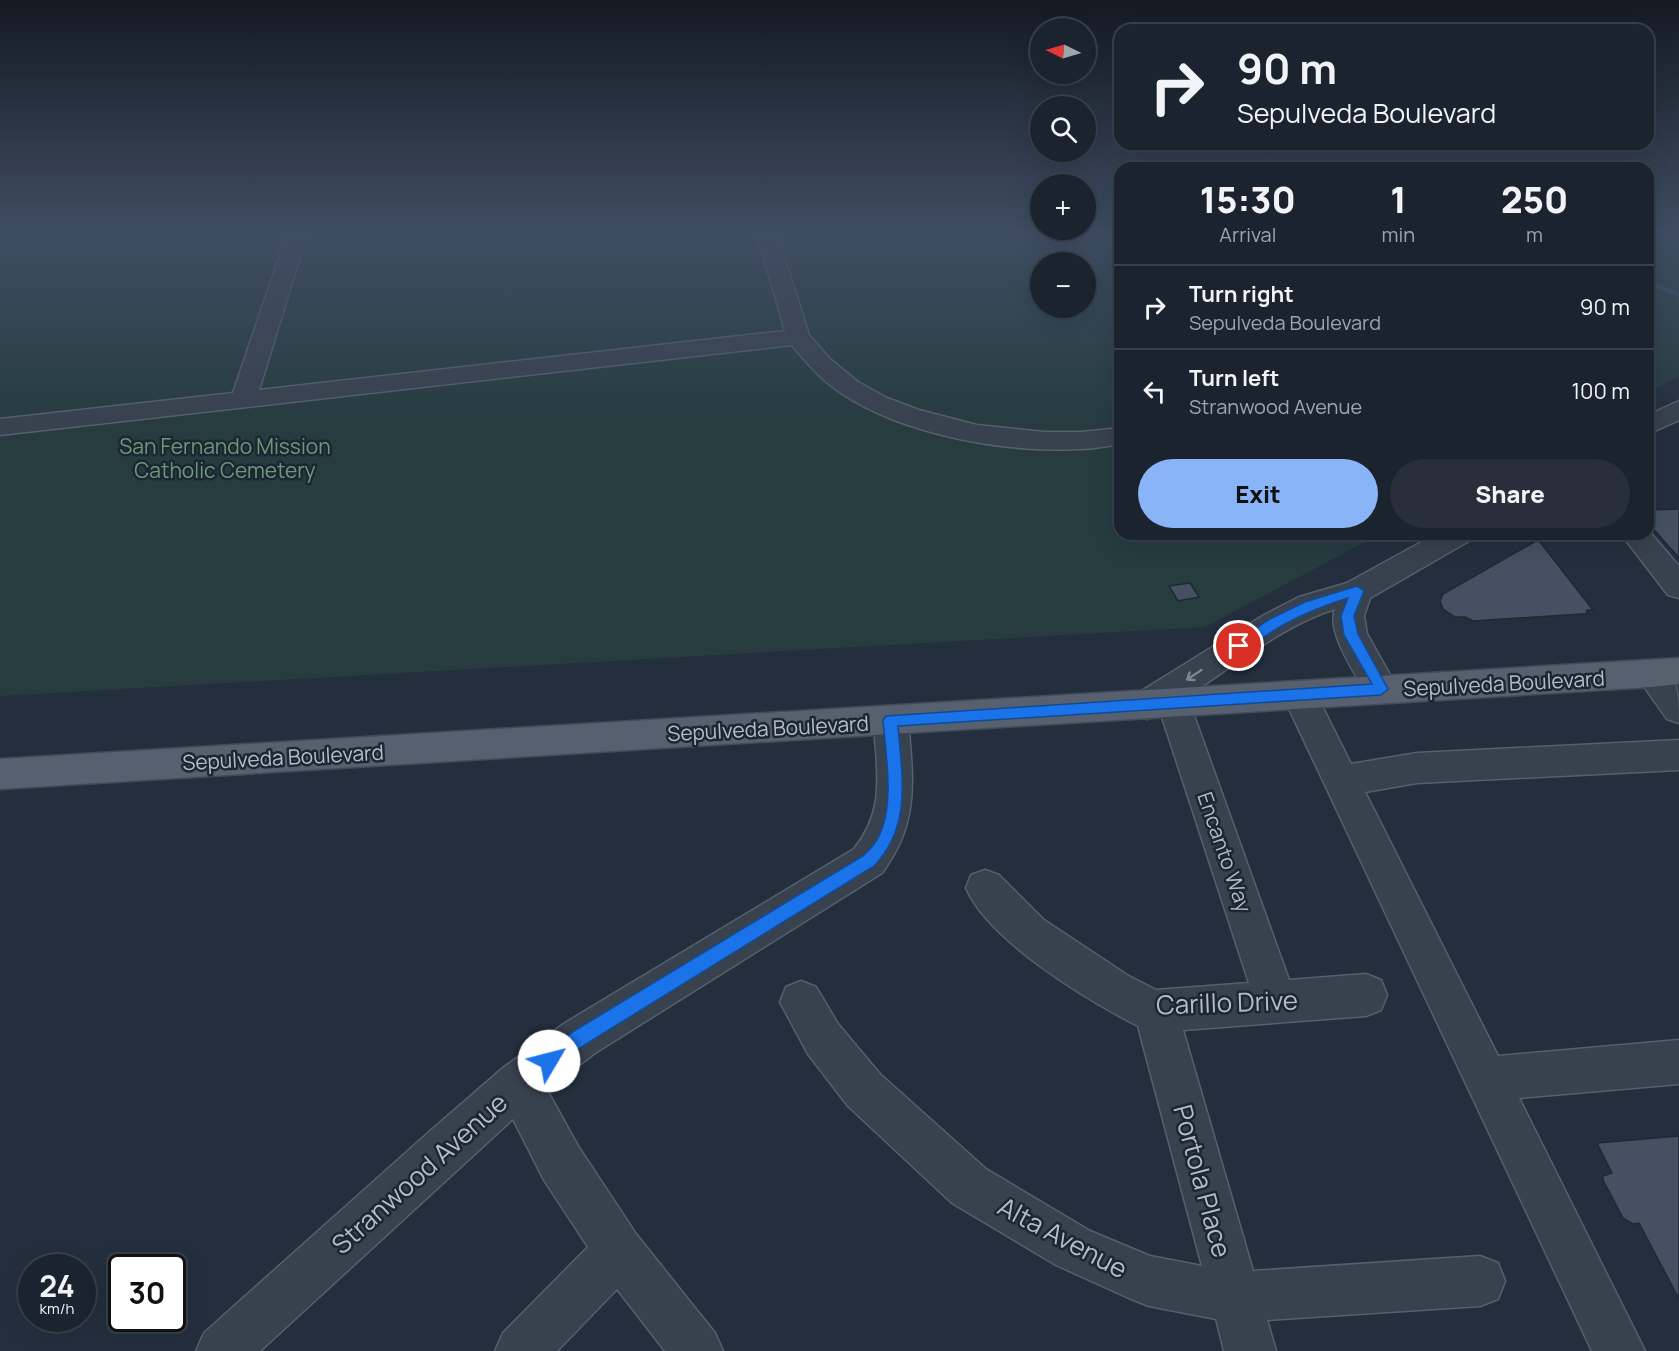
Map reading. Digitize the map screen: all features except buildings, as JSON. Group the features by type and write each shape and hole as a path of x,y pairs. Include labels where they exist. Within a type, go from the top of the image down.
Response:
{"main road":[{"name":"Sepulveda Boulevard","path":"0,774 1665,672"}],"street":[{"path":"244,399 277,297"},
{"path":"786,297 798,337 826,369 864,396 912,417 967,432 1016,439 1077,441 1114,437"},
{"path":"0,427 798,337"},
{"path":"1654,423 1679,410"},
{"path":"1160,704 1275,623 1310,606 1357,591 1448,540"},
{"path":"1641,540 1679,587"},
{"path":"1357,591 1348,616 1351,635 1381,689"},
{"path":"1665,672 1679,709"},
{"path":"1300,696 1619,1351"},
{"name":"Encanto Way","path":"1160,704 1276,1001"},
{"name":"Stranwood Avenue","path":"222,1351 445,1148 519,1084 580,1038 868,861 882,846 890,830 894,809 895,780 891,720"},
{"path":"1342,781 1417,768 1679,755"},
{"name":"Carillo Drive","path":"985,888 1030,933 1112,990 1154,1011 1366,995"},
{"name":"Alta Avenue","path":"801,1002 823,1039 864,1090 969,1186 1072,1248 1149,1281 1234,1297 1480,1281"},
{"name":"Portola Place","path":"1154,1011 1162,1031 1250,1351"},
{"path":"1487,1079 1679,1062"},
{"path":"519,1084 561,1163 619,1251 697,1351"},
{"path":"521,1351 619,1251"}],"green space":[{"name":"San Fernando Mission Catholic Cemetery","path":"0,297 1030,297 1030,318 1096,318 1096,297 1114,297 1114,540 1369,540 1205,627 0,696"},
{"path":"1654,297 1679,297 1679,376 1654,389"}],"route":[{"path":"549,1061 580,1038 868,861 882,846 890,830 894,809 895,780 891,720 1300,696 1381,689 1351,635 1348,616 1357,591 1310,606 1275,623 1239,646"}]}
